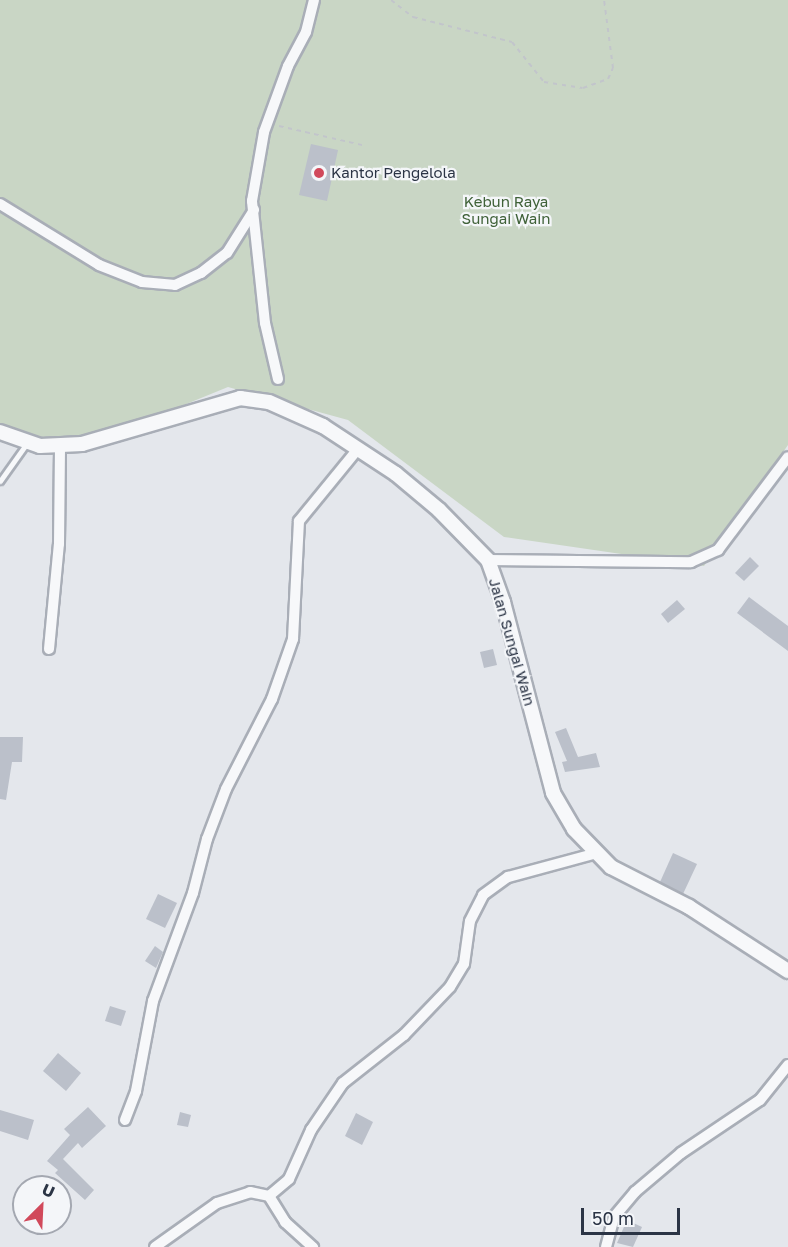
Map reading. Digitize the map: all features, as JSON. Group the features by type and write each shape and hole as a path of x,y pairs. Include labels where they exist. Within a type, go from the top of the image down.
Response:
{"street":[{"path":"278,379 265,323 254,210 256,177 268,123 288,66 306,32 314,0"},
{"path":"0,204 99,265 142,282 175,285 201,273 227,253 254,210"},
{"name":"Jalan Sungai Wain","path":"0,432 28,442 60,445 82,444 240,398 269,402 322,426 358,449 439,510 488,560 503,602 553,793 574,829 611,867 689,907 788,971"},
{"path":"49,649 59,544 60,445"},
{"path":"125,1120 136,1091 153,1001 193,893 207,839 226,789 272,699 293,639 299,520 358,449"},
{"path":"488,560 691,562 718,550 788,457"},
{"path":"268,1196 289,1179 311,1130 343,1083 405,1035 450,987 464,963 470,921 483,895 508,878 597,853"},
{"path":"606,1247 614,1217 635,1192 681,1153 760,1100 788,1065"},
{"path":"155,1247 217,1203 250,1192 268,1196 285,1222 313,1247"}],"lane":[{"path":"0,481 28,442"}],"path":[{"path":"391,0 413,17 512,42 544,82 584,88 608,79 613,68 604,0"},
{"path":"268,123 366,146"}],"green space":[{"name":"Kebun Raya Sungai Wain","path":"0,0 788,0 788,445 704,566 504,537 348,420 228,387 81,447 25,442 0,427"}],"building":[{"name":"Kantor Pengelola","path":"311,144 338,150 327,201 299,195"},
{"path":"750,557 759,566 744,581 735,573"},
{"path":"749,597 788,626 788,651 737,613"},
{"path":"677,600 685,609 668,623 661,614"},
{"path":"493,649 497,665 484,668 480,652"},
{"path":"566,728 578,757 596,753 600,767 565,772 562,762 567,761 555,732"},
{"path":"0,737 23,737 22,762 12,762 6,800 0,799"},
{"path":"673,853 697,864 683,894 660,882"},
{"path":"158,894 177,903 165,928 146,919"},
{"path":"155,946 163,952 156,968 145,961"},
{"path":"110,1006 126,1011 121,1026 105,1021"},
{"path":"58,1053 81,1073 66,1091 43,1071"},
{"path":"88,1107 106,1126 82,1148 78,1143 63,1159 94,1190 85,1200 72,1188 72,1175 57,1175 55,1173 58,1170 47,1161 70,1135 64,1129"},
{"path":"0,1110 34,1120 28,1140 0,1131"},
{"path":"180,1112 191,1115 188,1127 177,1125"},
{"path":"356,1113 373,1122 362,1145 345,1136"},
{"path":"627,1220 642,1227 633,1247 617,1243"}],"place":[{"name":"Kantor Pengelola","path":"319,173"}]}
